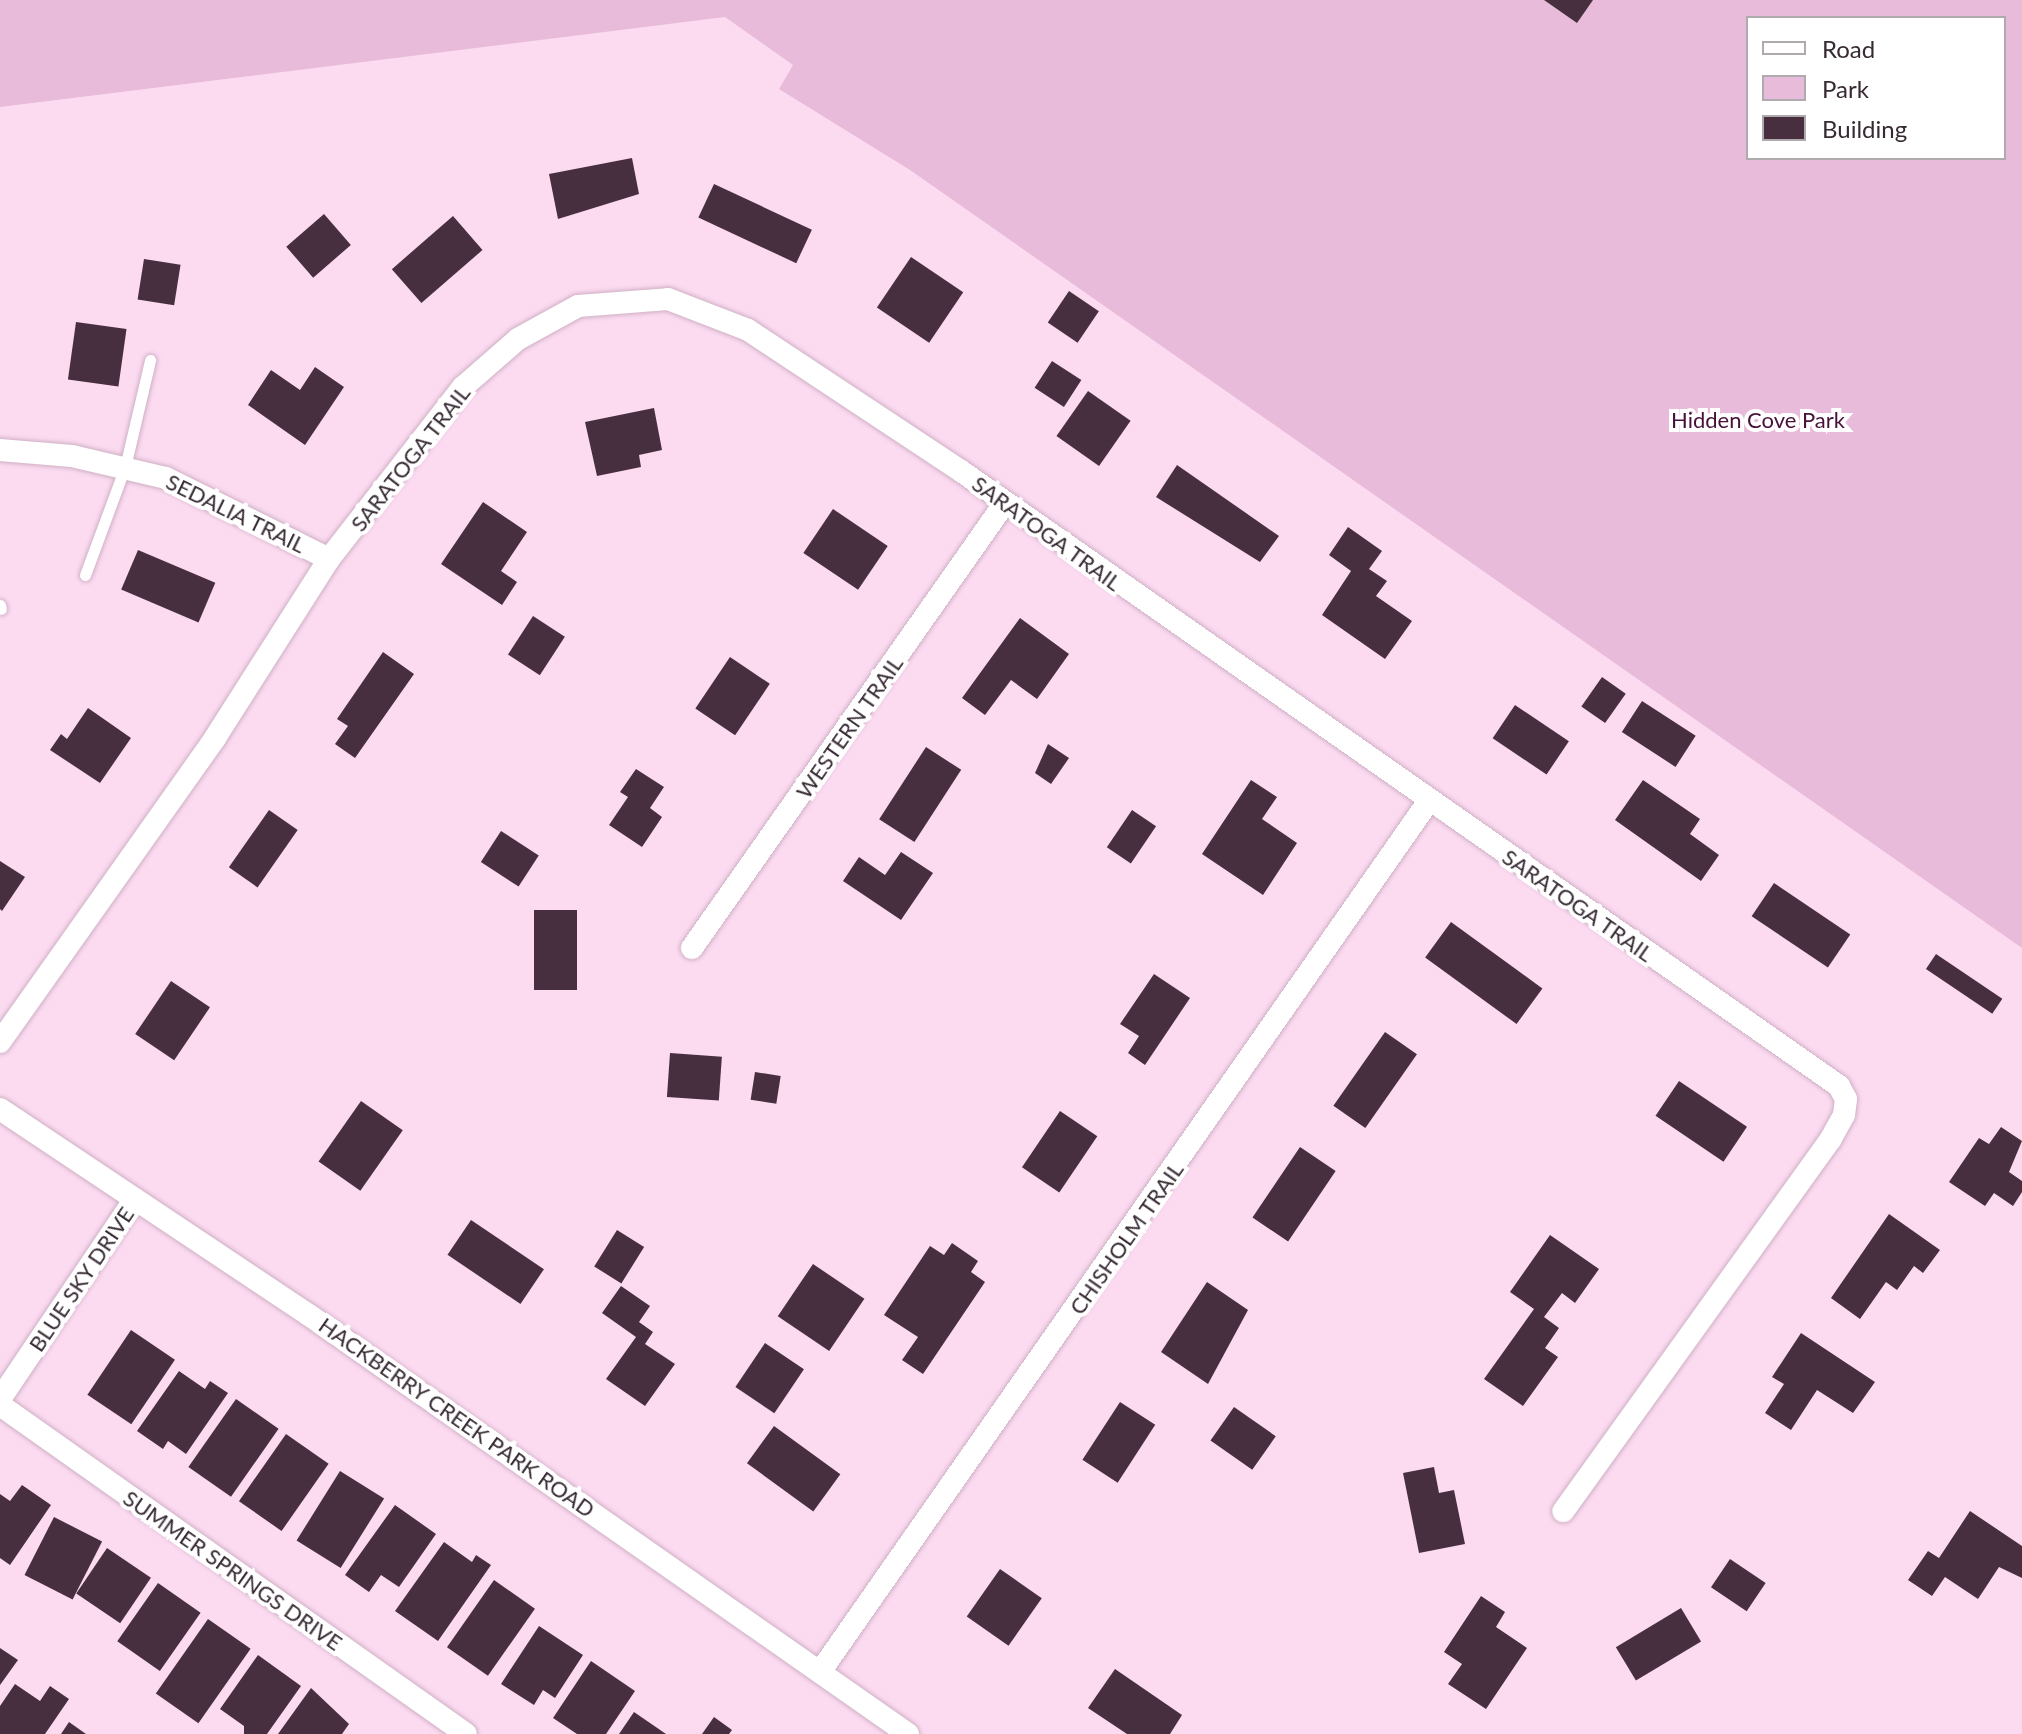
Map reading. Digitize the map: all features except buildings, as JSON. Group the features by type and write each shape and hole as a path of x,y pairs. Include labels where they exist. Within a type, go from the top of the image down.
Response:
{"street":[{"name":"SARATOGA TRAIL","path":"0,1042 215,738 329,559 463,387 518,339 578,306 668,299 748,330 1820,1070 1846,1099 1830,1140 1563,1511"},
{"name":"SEDALIA TRAIL","path":"0,450 125,467 179,483 329,559"},
{"name":"WESTERN TRAIL","path":"692,948 1004,504"},
{"name":"CHISHOLM TRAIL","path":"820,1672 1428,802"},
{"name":"HACKBERRY CREEK PARK ROAD","path":"0,1109 135,1199 908,1734"},
{"name":"BLUE SKY DRIVE","path":"0,1402 135,1199"},
{"name":"SUMMER SPRINGS DRIVE","path":"0,1402 466,1734"}],"lane":[{"path":"85,575 125,467 150,360"}],"green space":[{"name":"Hidden Cove Park","path":"0,0 2022,0 2022,948 910,170 779,89 793,65 725,17 0,107"}]}
